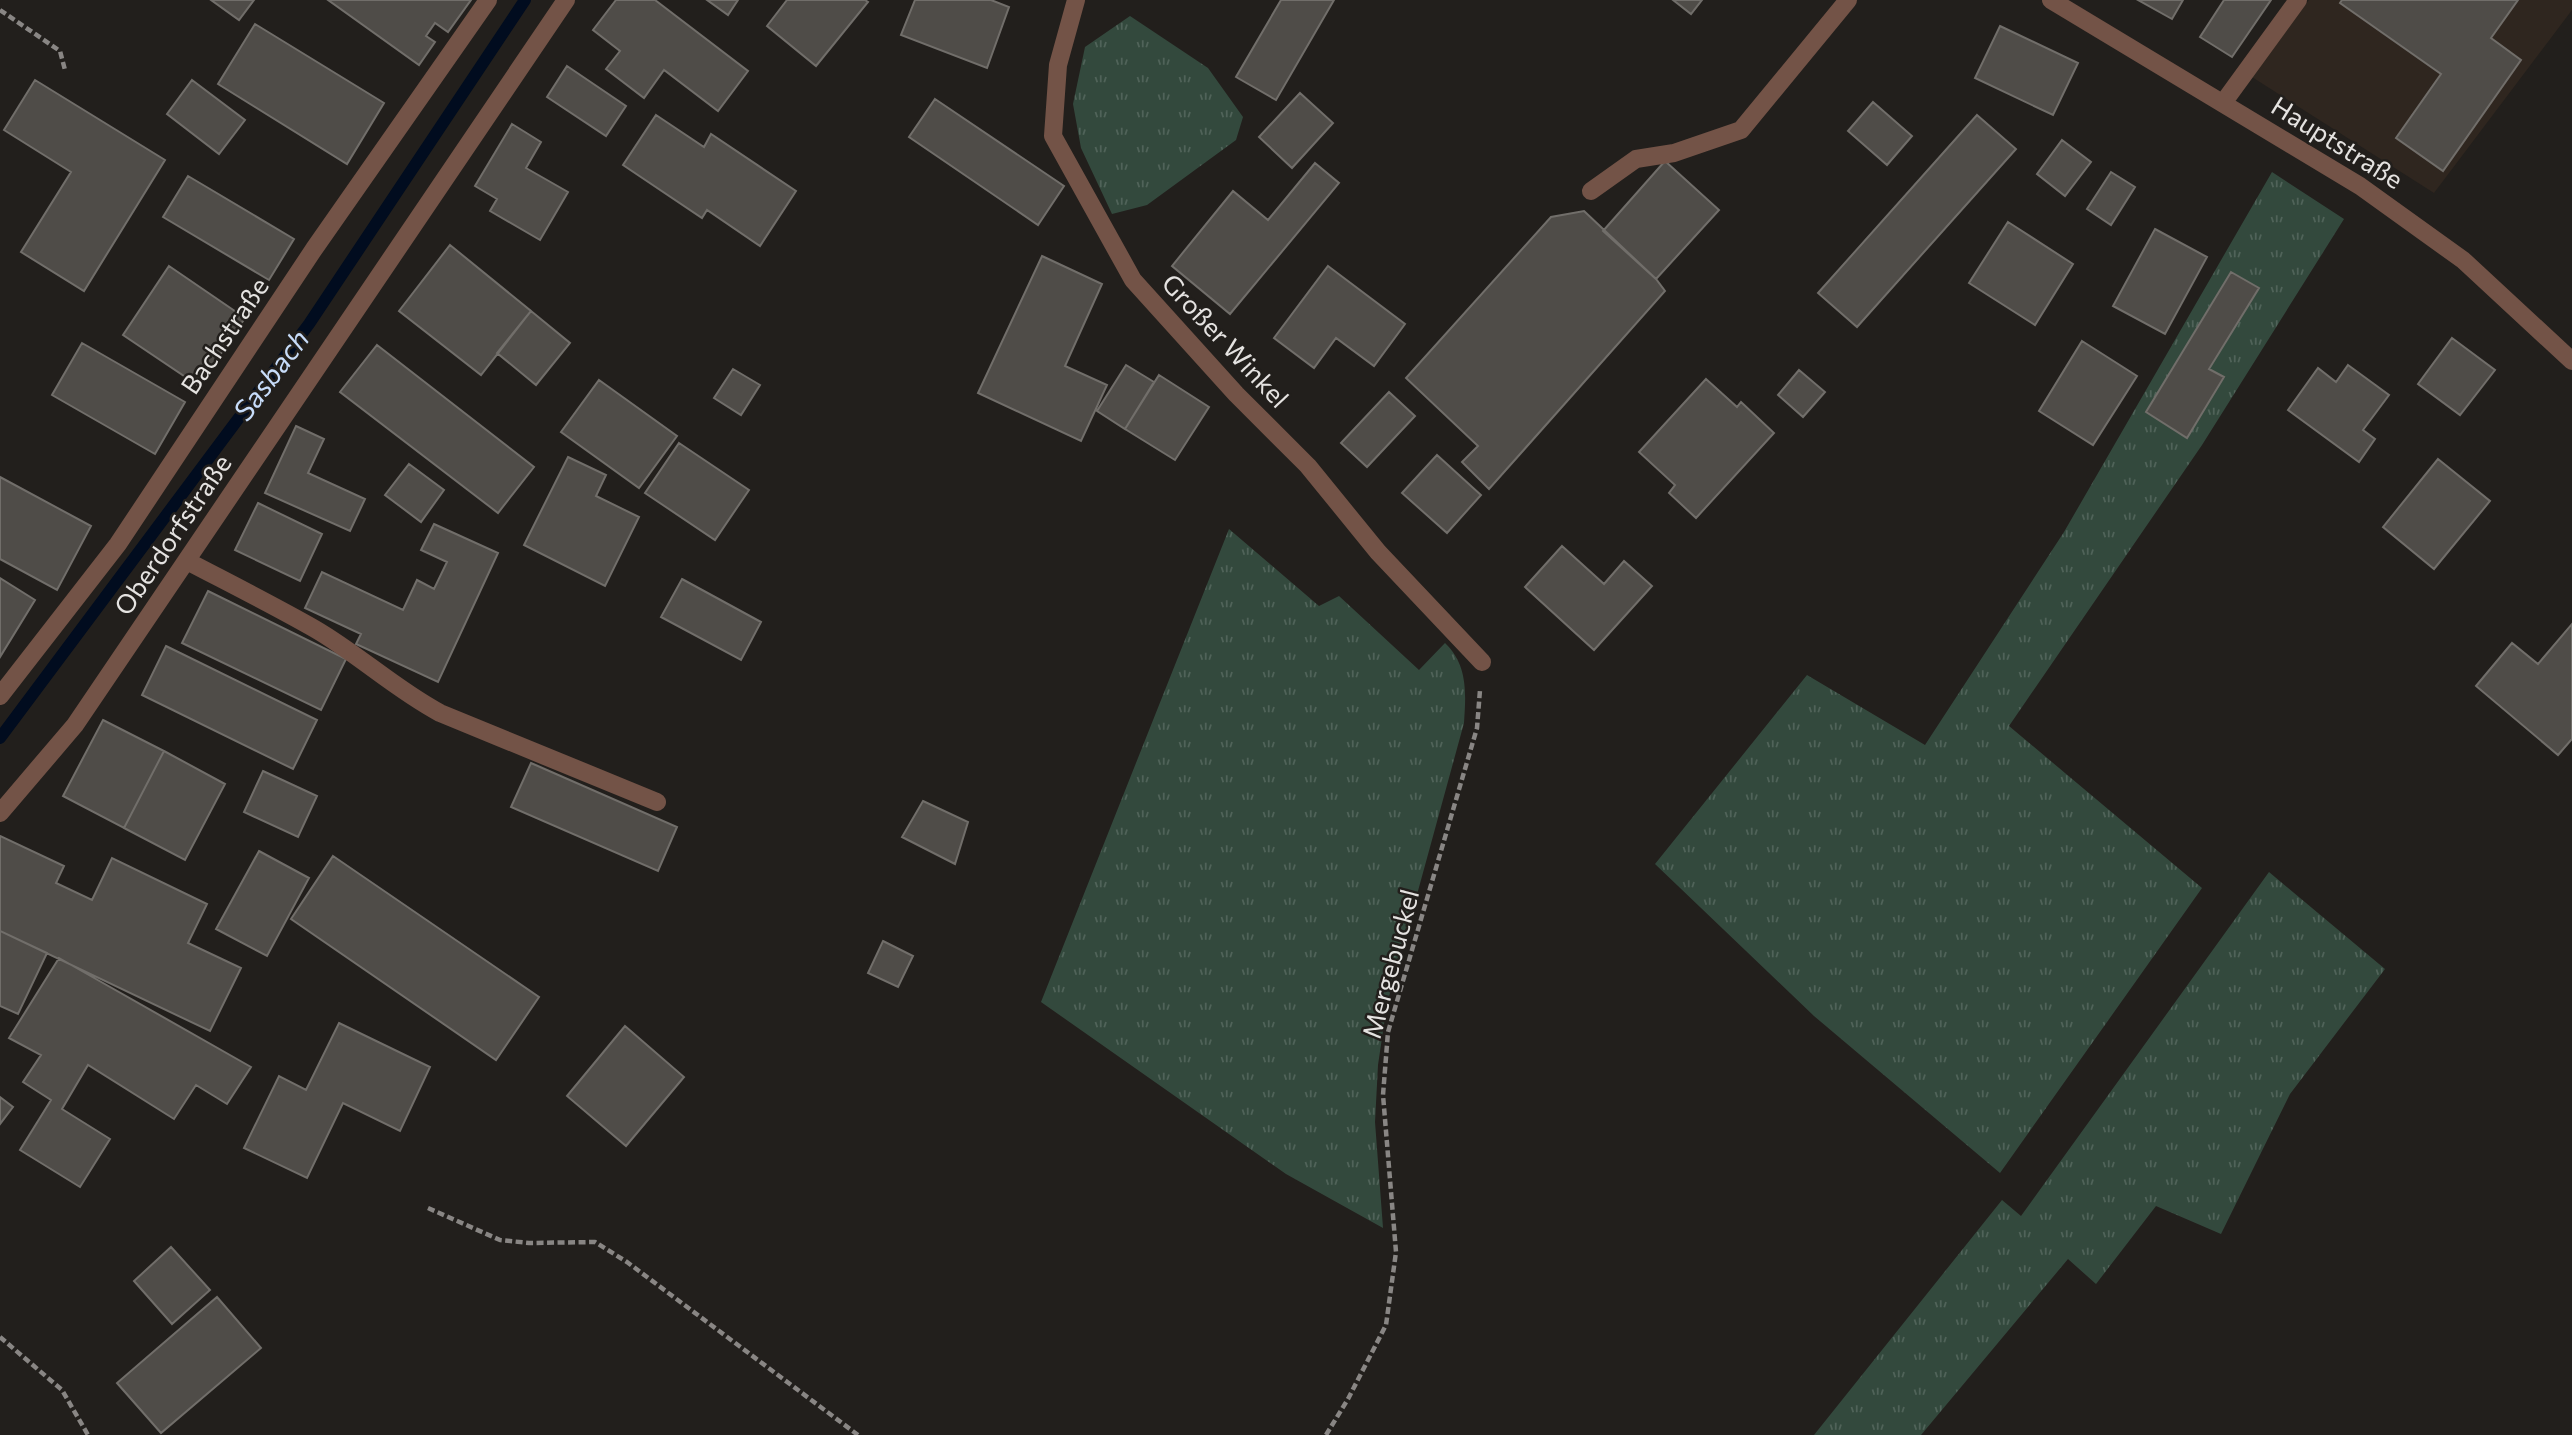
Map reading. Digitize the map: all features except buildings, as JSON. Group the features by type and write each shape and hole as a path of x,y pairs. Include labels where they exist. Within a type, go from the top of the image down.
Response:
{"street":[{"name":"Bachstraße","path":"0,696 118,544 314,249 488,0"},
{"name":"Oberdorfstraße","path":"0,813 75,725 566,0"},
{"name":"Großer Winkel","path":"1076,0 1058,65 1053,136 1133,280 1236,394 1308,466 1378,552 1482,662"},
{"path":"1591,191 1636,159 1674,153 1741,130 1848,0"},
{"name":"Hauptstraße","path":"2052,0 2360,186 2463,260 2572,361"},
{"path":"2223,103 2298,0"},
{"path":"187,561 315,629 411,697 440,713 657,803"}],"path":[{"path":"0,10 61,51 65,70"},
{"name":"Mergebuckel","path":"1326,1435 1348,1399 1385,1325 1396,1252 1383,1095 1388,1032 1478,728 1482,662"},
{"path":"428,1208 500,1240 529,1243 595,1242 627,1262 858,1435"},
{"path":"0,1337 62,1390 88,1435"}],"shaded area":[{"path":"2309,0 2572,0 2572,10 2434,193 2252,77"}],"green space":[{"path":"1130,16 1208,68 1243,117 1236,140 1147,205 1112,214 1081,148 1073,104 1085,47"},
{"path":"2272,172 2344,219 2202,445 2009,726 2202,888 2000,1173 1814,1016 1655,864 1807,675 1925,745 2064,532"},
{"path":"1229,529 1319,606 1339,596 1419,670 1445,643 1462,670 1464,723 1387,1004 1378,1065 1375,1122 1383,1228 1286,1174 1041,1002"},
{"path":"2269,872 2385,969 2290,1094 2221,1234 2156,1206 2096,1284 2068,1259 1921,1435 1814,1435 2002,1200 2021,1216"}],"waterway":[{"name":"Sasbach","path":"0,738 309,324 525,0"}]}
